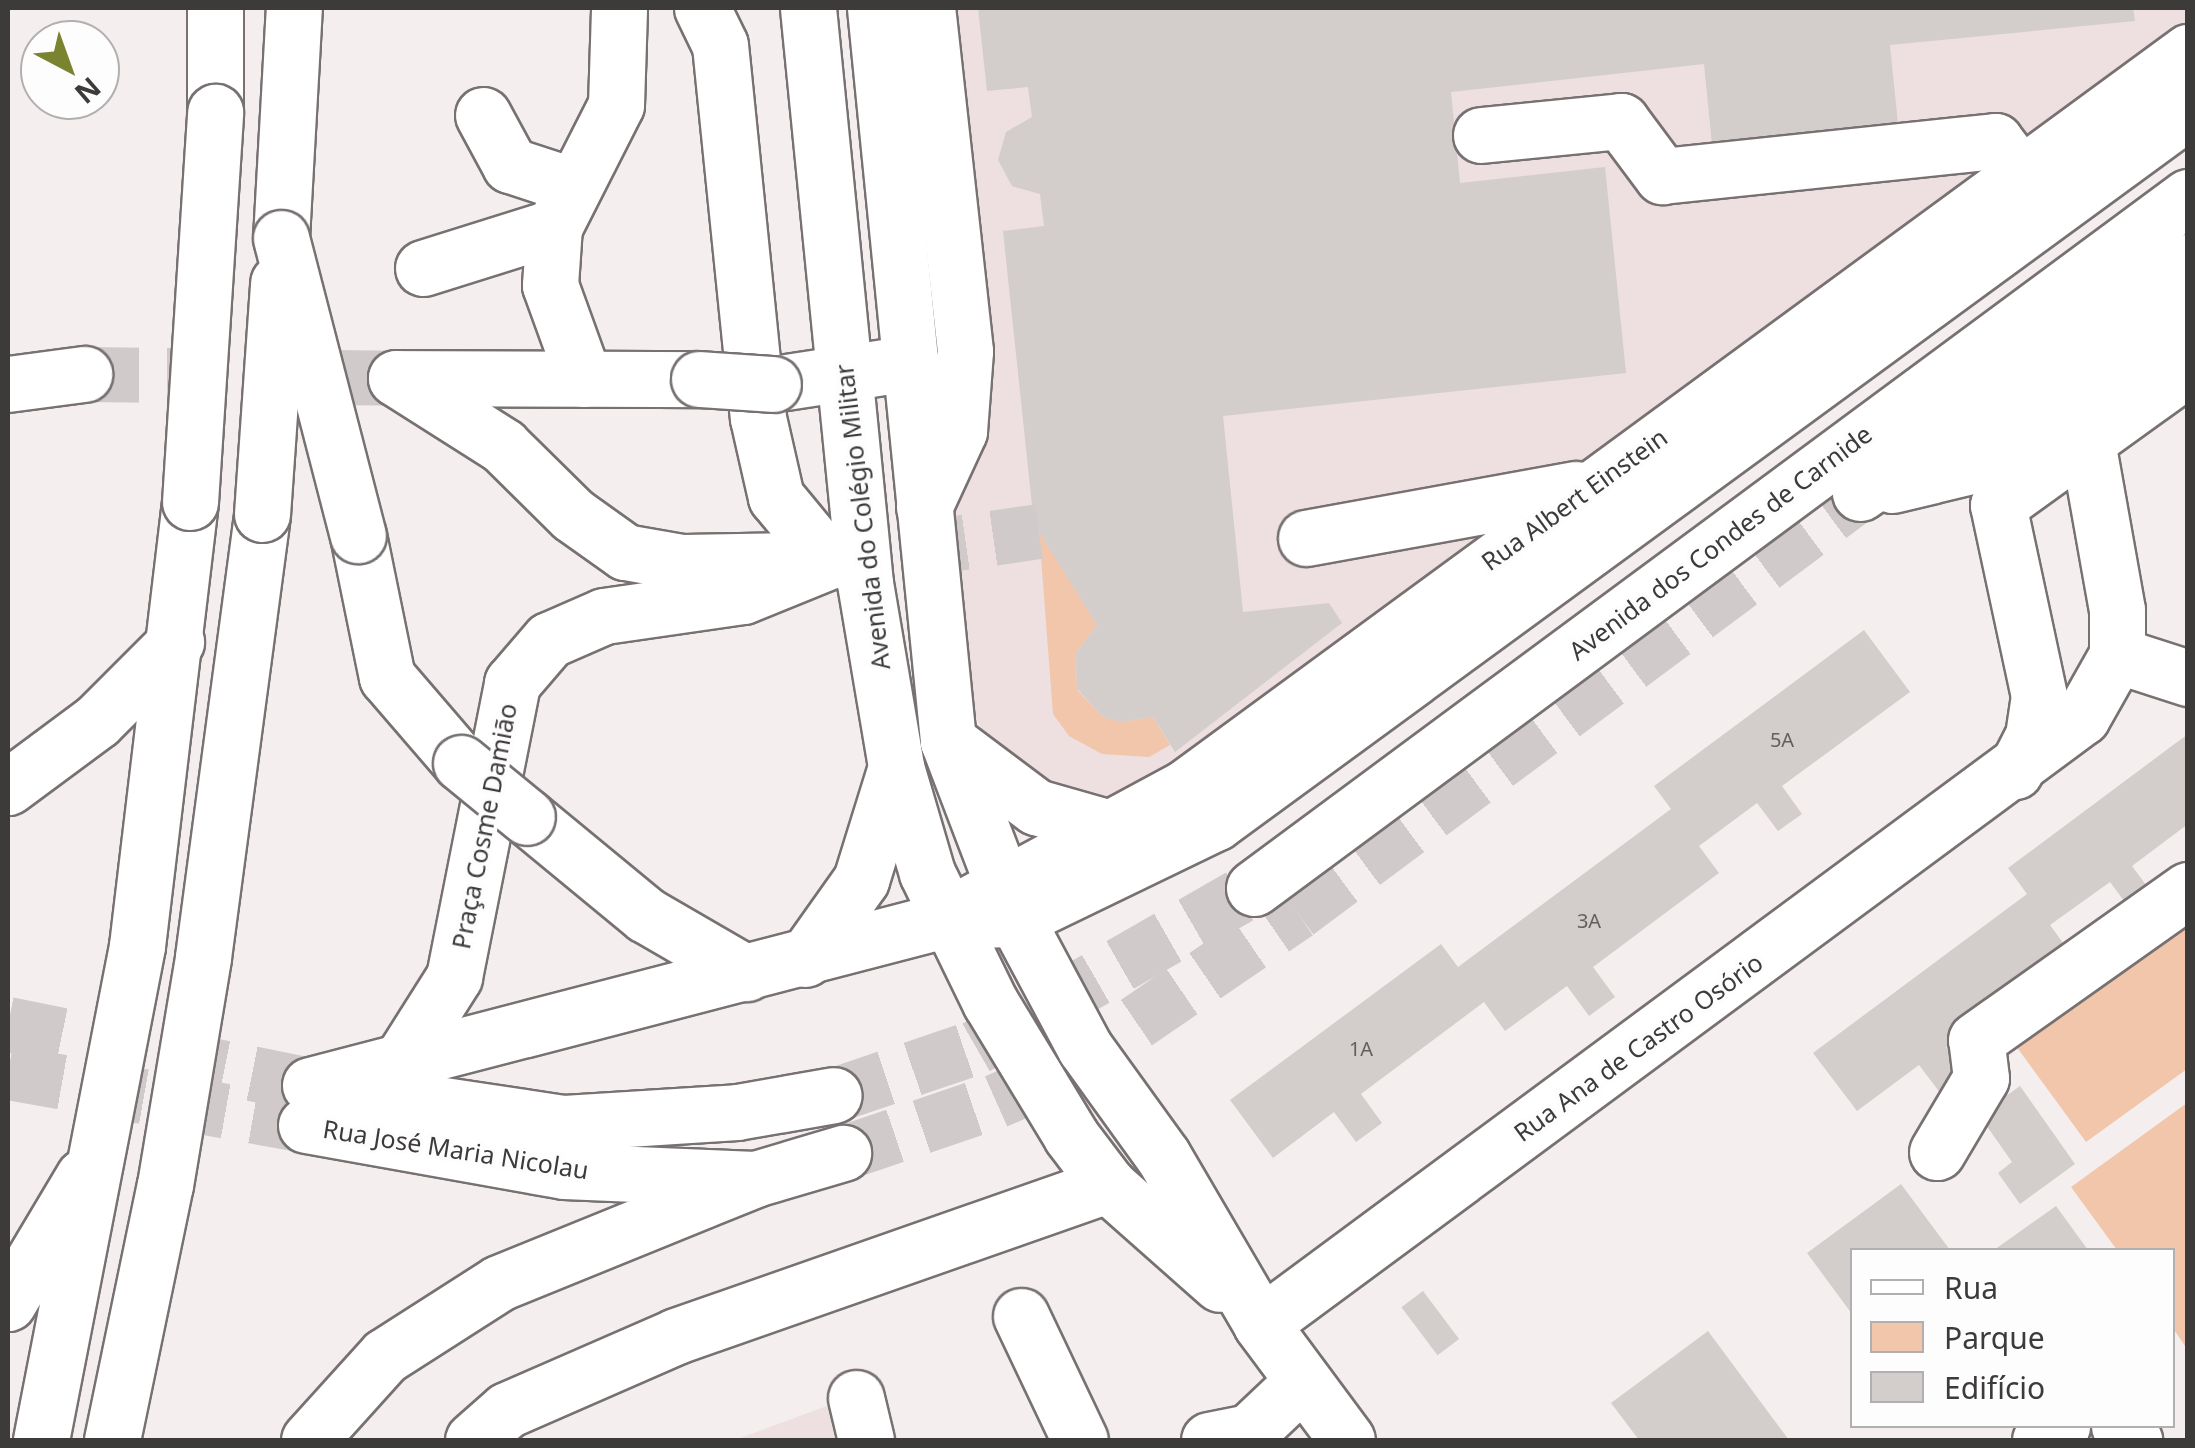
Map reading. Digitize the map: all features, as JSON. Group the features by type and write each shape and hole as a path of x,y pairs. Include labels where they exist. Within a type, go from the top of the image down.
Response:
{"main road":[{"path":"40,1440 101,1150 137,946 176,642 190,502 215,112 216,8"},
{"path":"112,1440 200,976 262,514 294,8"},
{"path":"584,379 550,285 564,206 616,105 619,8"},
{"path":"702,8 720,46 758,418 772,481 776,497 829,561"},
{"name":"Avenida do Colégio Militar","path":"808,8 865,583 896,766 946,920 1028,1070 1108,1185 1261,1324"},
{"name":"Avenida do Colégio Militar","path":"875,8 911,363 921,514 948,741 1008,901 1086,1048 1163,1156 1261,1324 1347,1440"},
{"path":"921,514 958,431 965,351 928,8"},
{"path":"1008,901 1215,824 2186,85"},
{"name":"Rua Albert Einstein","path":"308,1105 399,1064 804,960 1008,901 1106,827 1186,787 1589,486 2117,105 2186,85"},
{"path":"482,115 510,164 564,206"},
{"path":"1481,135 1621,121 1662,176 1995,141 2021,175"},
{"name":"Avenida dos Condes de Carnide","path":"1254,888 2188,197"},
{"path":"423,268 564,206"},
{"path":"281,238 358,535 387,677 462,763 646,916 746,973"},
{"name":"Avenida dos Condes de Carnide","path":"2188,262 1860,493 1971,466 2188,314"},
{"path":"829,561 682,562 626,552 573,515 503,446 396,378 698,379 773,384 911,363"},
{"path":"2015,771 2033,736 2039,696 1998,505 2188,368"},
{"path":"8,384 84,374"},
{"path":"2087,441 2117,610 2117,655 2188,678"},
{"path":"1306,538 1589,486"},
{"name":"Praça Cosme Damião","path":"399,1064 454,977 512,683 549,640 604,616 743,596 829,561"},
{"path":"8,787 97,721 176,642"},
{"name":"Rua Ana de Castro Osório","path":"1261,1324 2015,771 2082,718 2117,655"},
{"path":"948,741 1036,808 1106,827"},
{"path":"804,960 861,880 896,766"},
{"path":"1937,1152 1982,1078 1976,1040 2188,890"},
{"path":"308,1105 564,1123 737,1112 834,1095"},
{"name":"Rua José Maria Nicolau","path":"308,1105 564,1171 755,1179 843,1153"},
{"path":"8,1304 101,1150"},
{"path":"309,1440 385,1356 499,1283 755,1179"},
{"path":"473,1440 508,1410 676,1336 1108,1185"},
{"path":"1022,1316 1080,1440"},
{"path":"1209,1440 1248,1432 1303,1380"}],"shaded area":[{"path":"889,8 2187,8 2188,45 1097,817 985,740 965,688"},
{"path":"843,1400 853,1440 735,1440"}],"green space":[{"path":"1039,531 1097,625 1076,653 1077,690 1102,716 1120,722 1153,717 1170,745 1149,757 1102,754 1069,736 1053,714"},
{"path":"2187,921 2187,1069 2086,1142 2016,1046"},
{"path":"2187,1103 2187,1349 2175,1331 2175,1248 2116,1248 2071,1187"}],"building":[{"path":"978,8 2133,8 2135,21 1890,45 1900,144 1714,164 1704,64 1451,92 1460,183 1605,167 1626,373 1223,416 1243,612 1329,603 1342,623 1175,752 1153,717 1120,722 1102,716 1077,689 1076,653 1097,625 1034,524 1003,231 1044,226 1040,194 1012,186 998,160 1006,132 1032,117 1028,87 987,91"},
{"path":"1864,630 1910,692 1782,786 1802,814 1778,831 1757,803 1699,846 1719,873 1593,967 1615,997 1589,1016 1567,986 1505,1031 1484,1002 1361,1094 1382,1123 1356,1142 1334,1112 1273,1158 1230,1100 1441,944 1458,967 1671,809 1654,786"},
{"path":"2188,734 2188,824 2132,866 2152,893 2130,909 2110,882 2050,925 2071,954 1946,1047 1967,1075 1941,1094 1919,1065 1857,1111 1813,1053 2027,894 2008,868"},
{"path":"2020,1086 2075,1164 2020,1204 1998,1173 2012,1162 1979,1115"},
{"path":"1901,1184 1949,1248 1850,1248 1850,1311 1807,1253"},
{"path":"2056,1206 2087,1248 1997,1248"},
{"path":"1423,1291 1459,1339 1438,1355 1401,1307"},
{"path":"1708,1331 1789,1440 1639,1440 1611,1403"}],"tunnel":[{"path":"84,374 396,378"},
{"path":"843,1153 996,1101 1068,1069 1297,912 1860,493"},
{"path":"829,561 1039,531"},
{"path":"834,1095 976,1047 1254,888"},
{"path":"8,1024 310,1085"},
{"path":"8,1072 306,1125"}]}
